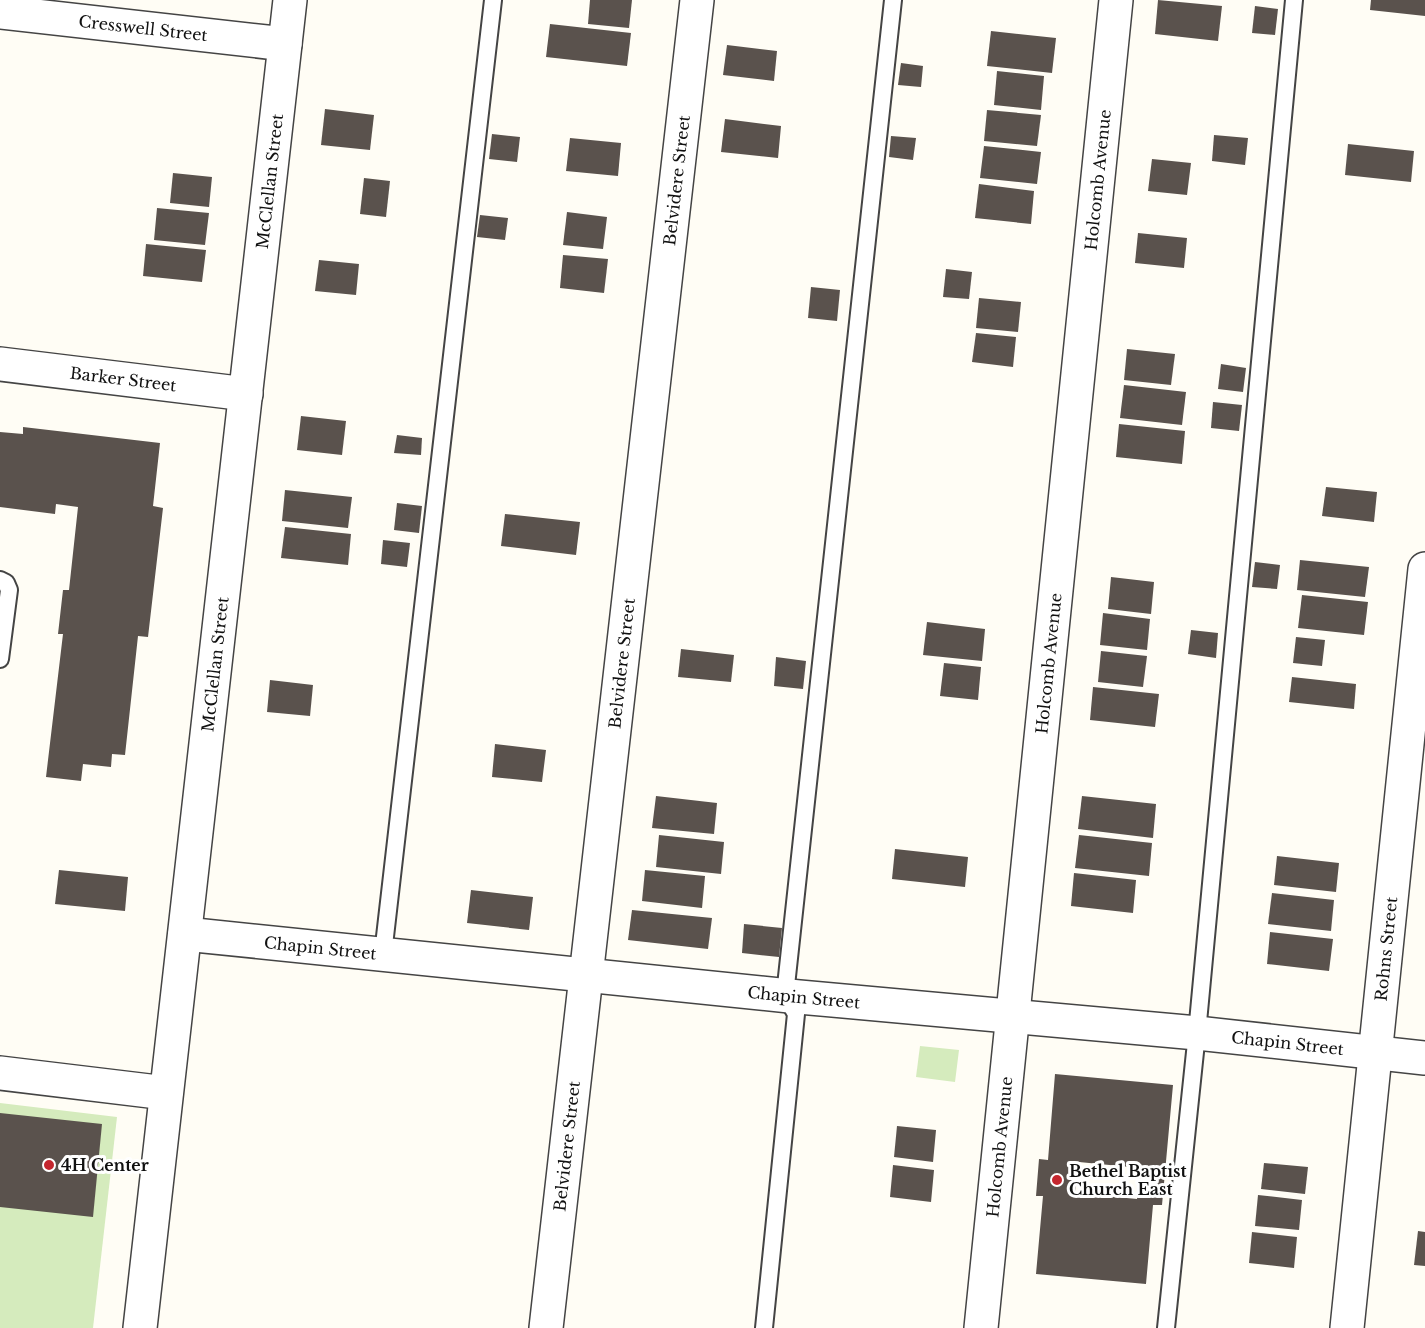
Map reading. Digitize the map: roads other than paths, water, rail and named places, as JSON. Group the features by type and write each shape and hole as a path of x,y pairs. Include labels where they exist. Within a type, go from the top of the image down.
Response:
{"street":[{"name":"McClellan Street","path":"140,1328 290,0"},
{"name":"Belvidere Street","path":"546,1328 697,0"},
{"name":"Holcomb Avenue","path":"981,1328 1116,0"},
{"name":"Cresswell Street","path":"0,12 285,44"},
{"name":"Barker Street","path":"0,364 246,394"},
{"name":"Rohns Street","path":"1347,1328 1425,569"},
{"name":"Chapin Street","path":"185,934 1425,1058"},
{"path":"0,1074 166,1093"}],"lane":[{"path":"383,954 493,0"},
{"path":"764,1328 796,1014 785,995 893,0"},
{"path":"1166,1328 1197,1034 1294,0"},
{"path":"0,580 6,583 9,590 0,659"}],"place":[{"name":"4H Center","path":"49,1165"},
{"name":"Bethel Baptist Church East","path":"1057,1180"}]}
